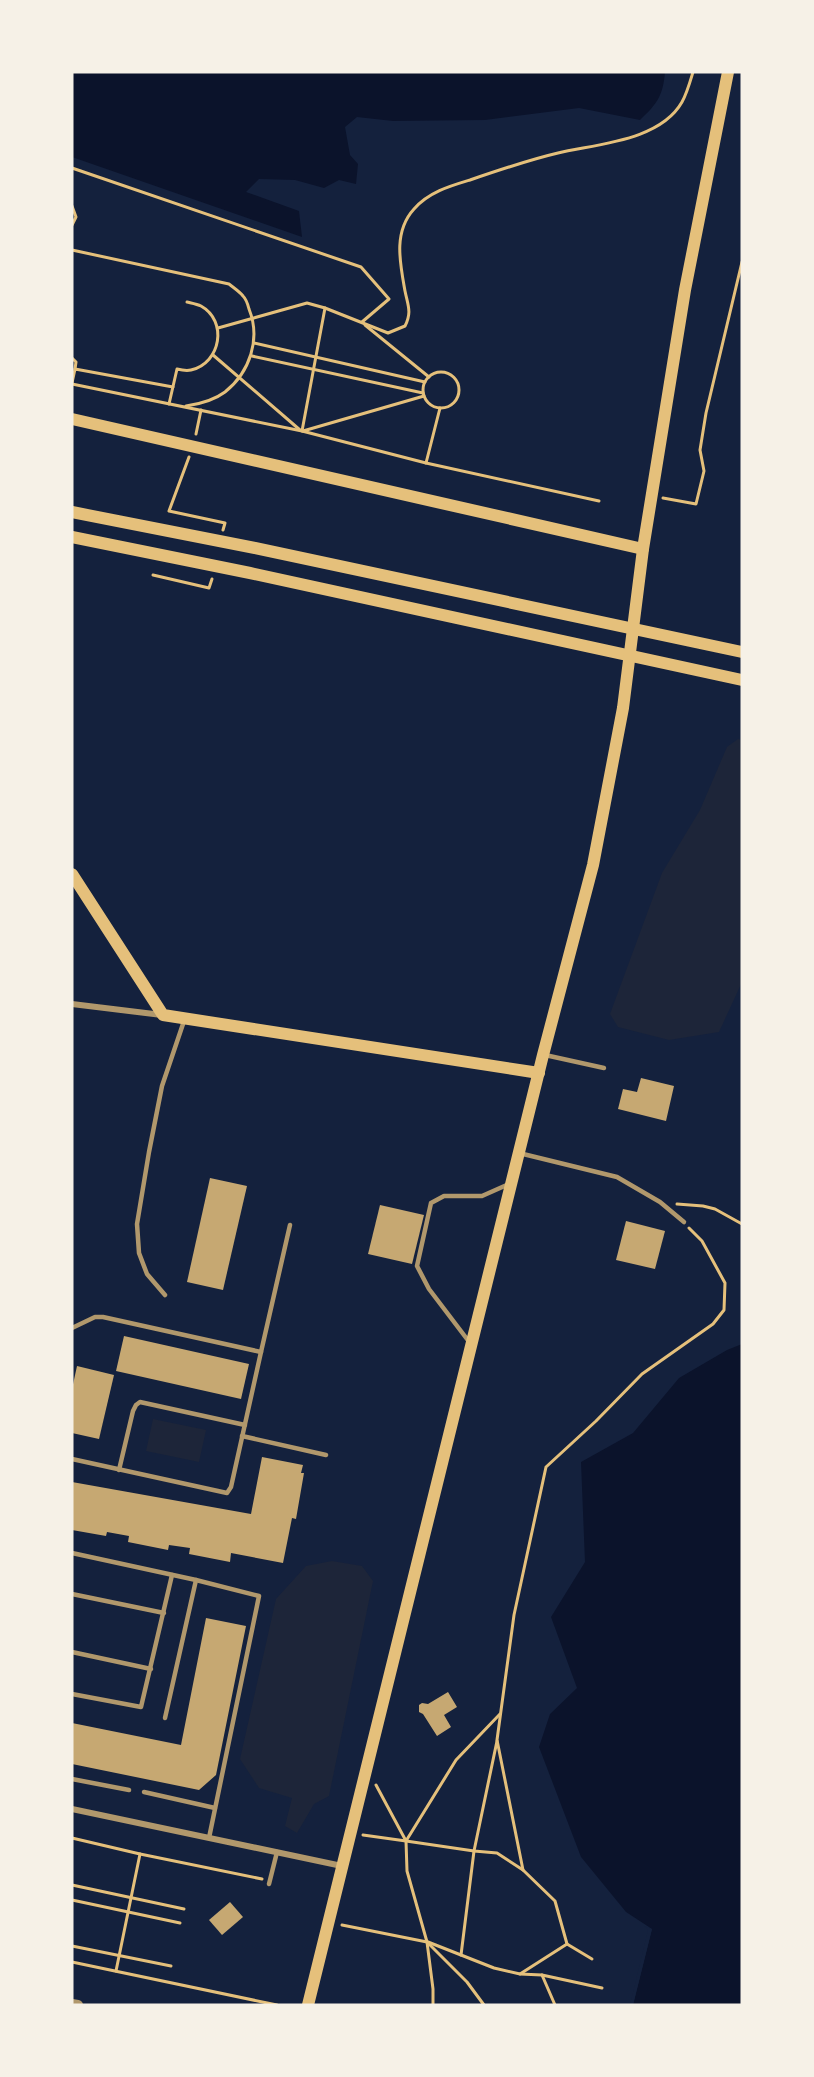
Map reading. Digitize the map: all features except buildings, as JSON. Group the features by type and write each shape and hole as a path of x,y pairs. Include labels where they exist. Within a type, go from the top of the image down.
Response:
{"main road":[{"path":"308,2005 543,1055 595,854 623,708 644,549 685,290 728,72"},
{"path":"72,419 644,549"},
{"path":"72,512 255,548 742,652"},
{"path":"72,537 250,573 742,680"},
{"path":"72,874 163,1015 539,1073"}],"street":[{"path":"72,1004 163,1015"},
{"path":"72,1809 342,1866"},
{"path":"72,2004 78,2005"}],"lane":[{"path":"165,1295 147,1274 139,1253 137,1224 148,1152 162,1086 184,1018"},
{"path":"543,1055 604,1068"},
{"path":"519,1153 617,1177 660,1202 684,1222"},
{"path":"472,1345 429,1289 417,1266 431,1203 444,1196 482,1196 512,1183"},
{"path":"72,1459 227,1492 231,1487 290,1225"},
{"path":"72,1328 95,1317 103,1317 261,1352"},
{"path":"119,1470 133,1411 140,1402 245,1425"},
{"path":"242,1437 326,1455"},
{"path":"72,1553 259,1596 209,1838"},
{"path":"72,1694 141,1707 172,1575"},
{"path":"165,1718 196,1580"},
{"path":"72,1594 164,1613"},
{"path":"72,1652 151,1669"},
{"path":"72,1779 129,1790"},
{"path":"144,1792 215,1808"},
{"path":"269,1882 277,1852"}],"path":[{"path":"218,328 307,303 388,333 405,326 410,316 399,247 402,226 413,209 427,196 505,167 559,152 612,143 653,128 667,118 681,103 693,72"},
{"path":"72,168 361,267 389,299 362,322"},
{"path":"72,206 76,217 72,225"},
{"path":"72,250 229,284 244,297 253,318 254,343 251,356 239,378 224,393 205,403 184,406"},
{"path":"652,496 696,504 704,471 700,450 706,413 742,262"},
{"path":"169,404 177,369 190,370 203,365 213,355 218,342 218,328 211,315 201,306 187,302"},
{"path":"302,431 325,308"},
{"path":"362,322 429,377"},
{"path":"254,343 424,382"},
{"path":"213,355 302,431"},
{"path":"251,356 423,394"},
{"path":"72,358 76,362 72,384 302,431 426,463 599,501"},
{"path":"75,369 173,387"},
{"path":"442,372 448,374 457,384 458,391 452,403 440,408 427,402 423,394 424,382 429,377 442,372"},
{"path":"302,431 423,394"},
{"path":"426,463 440,408"},
{"path":"201,410 193,447 169,511 225,524 220,541"},
{"path":"153,575 209,588 214,566"},
{"path":"660,1202 715,1209 742,1224"},
{"path":"460,1955 474,1851 497,1740 514,1615 546,1467 642,1374 713,1324 724,1310 725,1283 702,1241 684,1222"},
{"path":"405,1841 456,1760 501,1712"},
{"path":"497,1740 523,1870"},
{"path":"366,1773 380,1789 405,1841 407,1871 427,1942 433,2005"},
{"path":"351,1833 497,1853 523,1870 555,1901 567,1944 592,1959"},
{"path":"72,1838 269,1882"},
{"path":"116,1971 140,1854"},
{"path":"72,1886 184,1909"},
{"path":"72,1900 180,1923"},
{"path":"328,1922 427,1942 494,1968 520,1974 542,1975 602,1988"},
{"path":"427,1942 467,1982 484,2005"},
{"path":"520,1974 567,1944"},
{"path":"72,1946 171,1966"},
{"path":"72,1962 278,2005"},
{"path":"542,1975 555,2005"}],"shaded area":[{"path":"72,72 665,72 663,87 658,99 640,120 579,108 485,120 393,121 357,117 345,127 350,155 358,164 356,184 339,180 324,188 295,180 259,179 246,192 299,211 302,237 72,157"},
{"path":"738,739 742,740 742,982 719,1032 669,1040 618,1027 610,1014 662,873 700,810 727,747"},
{"path":"742,1344 742,2005 633,2005 652,1929 626,1912 581,1857 539,1747 550,1714 577,1688 551,1617 585,1562 581,1462 633,1433 679,1378 727,1350"},
{"path":"153,1419 206,1430 199,1462 146,1451"},
{"path":"332,1561 362,1566 373,1581 329,1796 314,1804 297,1833 285,1826 292,1798 259,1788 240,1759 276,1599 306,1566"}],"pier":[{"path":"644,1926 652,1929 633,2005 630,2005 648,1930"}]}
